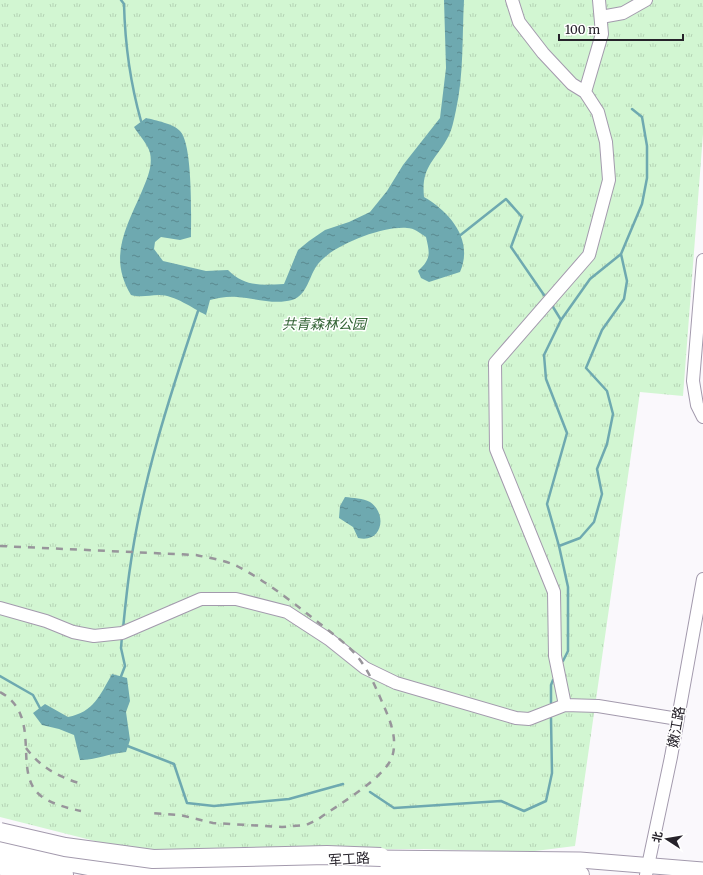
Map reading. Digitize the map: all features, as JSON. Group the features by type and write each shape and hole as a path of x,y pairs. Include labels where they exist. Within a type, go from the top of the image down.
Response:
{"highway":[{"path":"0,832 65,847 153,859 327,855 381,857"},
{"path":"0,843 38,855 76,864 118,870 186,874 446,870 548,872 580,875"},
{"path":"0,858 64,875"},
{"path":"0,869 12,875"}],"main road":[{"name":"军工路","path":"0,825 59,847 119,859 155,864 325,861 381,857 580,860 647,870 703,870"},
{"path":"0,869 30,875"}],"street":[{"path":"512,0 519,22 543,53 572,84 585,92 598,112 606,142 609,180 589,254 495,363 496,449 554,592 555,656 565,705"},
{"path":"585,92 602,34 599,0"},
{"path":"601,17 623,13 646,0"},
{"path":"703,260 693,381 697,405 703,417"},
{"name":"嫩江路","path":"647,870 678,719 703,579"},
{"path":"0,608 46,621 73,632 94,636 122,633 201,599 236,599 287,612 330,640 365,668 396,683 516,718 529,719 565,705 598,706 678,719"}],"green space":[{"name":"共青森林公园","path":"0,0 703,0 703,134 683,396 640,392 575,846 527,852 423,849 267,850 154,856 0,817"}],"water":[{"path":"444,0 464,0 459,96 452,129 430,165 424,179 424,197 434,203 451,219 462,238 464,260 460,272 429,282 421,278 418,271 425,263 429,252 426,237 412,229 397,228 359,238 335,250 318,264 302,294 292,300 278,302 234,297 220,298 210,300 206,315 171,297 159,295 131,295 124,281 120,255 125,230 148,177 151,163 149,150 134,127 146,118 169,124 180,131 184,138 187,150 191,198 191,237 180,240 161,237 155,242 154,249 163,261 206,271 228,270 241,280 254,284 284,284 298,250 325,230 349,222 370,212 387,191 403,165 440,118 446,68"},
{"path":"345,497 358,498 370,502 376,507 379,514 380,527 373,537 366,539 358,538 353,527 339,518 340,506"},
{"path":"112,674 127,678 130,701 126,712 130,740 126,752 80,760 74,735 59,729 42,725 33,713 45,704 68,717 77,715 95,702"}],"waterway":[{"path":"121,0 124,4 127,48 131,77 141,121"},
{"path":"559,546 580,538 594,522 602,494 597,469 607,444 613,414 607,391 586,368 602,330 624,299 627,281 621,254 642,204 647,178 647,146 642,117 632,109"},
{"path":"458,237 506,199 522,217 511,247 544,295"},
{"path":"561,320 590,279 621,254"},
{"path":"553,307 561,320 544,355 546,379 567,433 547,504 559,546 568,587 568,651 563,661"},
{"path":"123,629 135,535 149,471 167,406 198,311"},
{"path":"120,679 125,666 121,648 122,636"},
{"path":"0,676 33,695 41,710"},
{"path":"551,703 551,685 553,680"},
{"path":"370,792 394,808 501,801 524,811 546,801 552,773 551,718"},
{"path":"125,745 174,764 187,803 214,806 289,799 343,784"}],"railway":[{"path":"0,546 196,555 232,564 277,591 337,637 357,656 369,674 391,723 394,737 394,750 392,757 380,774 370,783 317,820 306,825 282,827 213,823 180,815 152,813"},
{"path":"0,692 13,702 21,715 26,744 28,773 32,786 41,796 50,801 81,811"},
{"path":"26,748 38,761 51,771 82,784"}]}
